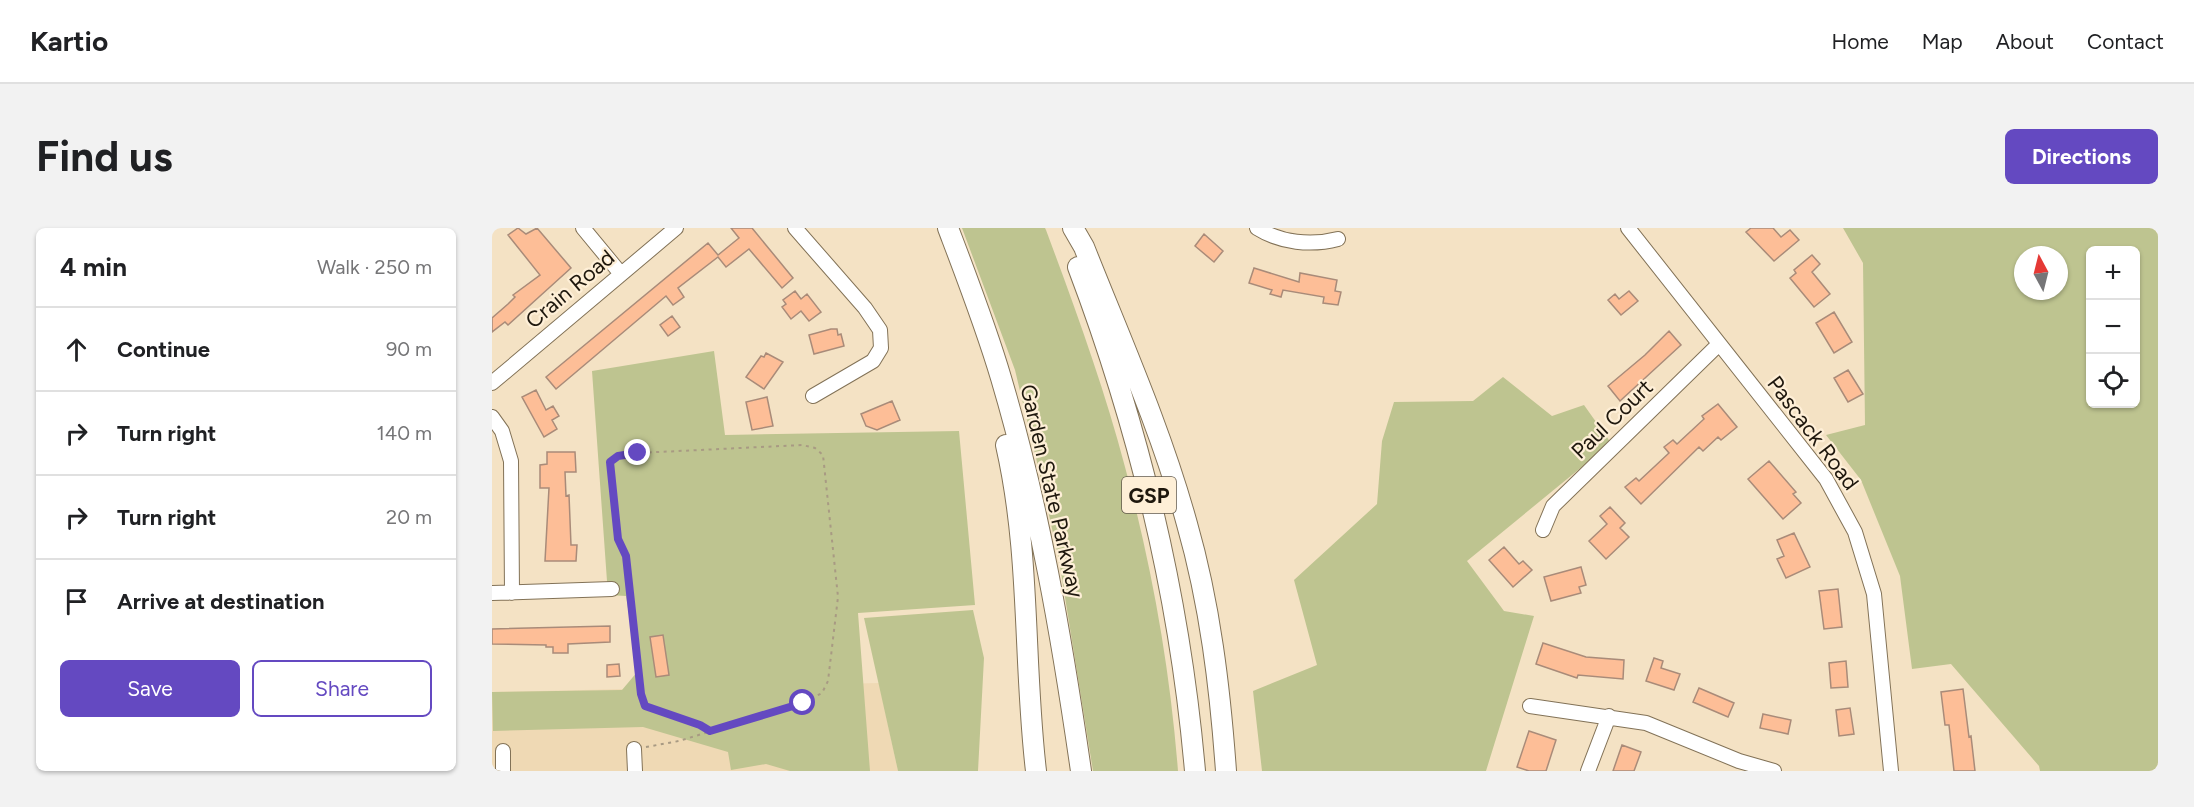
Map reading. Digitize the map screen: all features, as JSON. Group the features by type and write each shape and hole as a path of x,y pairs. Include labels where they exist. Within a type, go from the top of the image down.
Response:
{"highway":[{"name":"Garden State Parkway","path":"948,228 1002,379 1033,504 1051,588 1081,771"},
{"name":"GSP","path":"1063,228 1115,372 1149,498 1176,627 1194,771"},
{"path":"1072,228 1084,247 1141,390 1188,526 1209,626 1226,771"},
{"path":"974,296 994,400 1010,466 1020,526 1036,771"},
{"path":"1026,771 1032,732"}],"street":[{"path":"583,228 621,274"},
{"name":"Crain Road","path":"492,383 675,228"},
{"path":"795,228 865,308 880,330 881,348 873,361 813,396"},
{"path":"1257,228 1295,242 1313,243 1338,239"},
{"name":"Pascack Road","path":"1628,228 1826,480 1855,531 1874,594 1890,771"},
{"name":"Paul Court","path":"1543,530 1553,506 1719,344"},
{"path":"492,417 508,445 511,461 512,593"},
{"path":"492,593 612,590"},
{"path":"1530,706 1571,714 1609,716 1646,723 1767,770"},
{"path":"1588,771 1609,716"},
{"path":"634,748 635,771"},
{"path":"503,751 503,771"}],"path":[{"path":"634,748 662,746 803,703 822,693 828,681 838,597 823,454 815,448 802,445 638,453 618,456 610,462 618,539 626,556 641,694 645,706 700,725 710,731"}],"shaded area":[{"path":"879,683 898,771 492,771 492,692"}],"green space":[{"path":"962,228 1045,228 1046,230 1098,377 1135,505 1159,618 1175,732 1178,771 1093,771 1059,560 1015,370"},
{"path":"1843,228 2158,228 2158,771 2040,771 2039,766 1951,664 1912,669 1900,576 1861,480 1826,435 1865,425 1863,263"},
{"path":"714,351 725,435 959,431 975,605 858,613 870,771 790,771 766,764 731,770 728,752 643,727 493,731 492,692 622,690 638,671 626,596 608,595 592,371"},
{"path":"1503,377 1552,416 1584,405 1611,443 1467,561 1504,611 1534,616 1486,771 1262,771 1253,691 1317,665 1294,580 1377,504 1382,441 1394,402 1473,401"},
{"path":"973,610 984,658 978,771 898,771 864,618"}],"building":[{"path":"518,228 526,234 537,228 571,268 508,325 505,322 492,332 492,318 515,297 513,295 540,275 508,235"},
{"path":"731,228 752,228 793,278 782,288 749,249 726,267 718,257 678,288 684,297 673,305 666,296 556,389 546,377 708,243 718,255 739,238"},
{"path":"1751,228 1773,228 1781,237 1790,230 1799,240 1774,261 1746,232"},
{"path":"1204,234 1223,251 1214,262 1195,246"},
{"path":"1812,255 1820,264 1812,272 1830,294 1814,307 1790,278 1796,273 1794,270"},
{"path":"1254,268 1299,282 1300,273 1337,280 1335,291 1341,292 1338,305 1323,303 1324,297 1283,290 1281,297 1270,294 1272,290 1249,283"},
{"path":"795,291 801,299 807,294 821,312 809,321 801,311 791,319 782,307 786,304 783,300"},
{"path":"1629,291 1638,301 1621,315 1608,300 1615,294 1619,299"},
{"path":"1834,312 1852,342 1834,353 1816,323"},
{"path":"672,316 680,327 668,336 660,325"},
{"path":"837,329 838,335 841,334 844,346 814,354 809,335"},
{"path":"1669,331 1681,345 1620,401 1608,386"},
{"path":"766,353 783,362 764,389 746,377 761,356 764,357"},
{"path":"1848,370 1863,394 1848,402 1834,378"},
{"path":"536,390 546,410 553,406 559,416 552,420 557,429 544,437 522,397"},
{"path":"767,397 773,426 752,430 746,402"},
{"path":"892,401 900,420 877,430 866,426 861,414"},
{"path":"1718,404 1737,427 1721,440 1718,437 1703,451 1699,447 1641,504 1625,487 1636,478 1639,481 1669,453 1664,447 1673,440 1677,444 1704,419 1702,416"},
{"path":"547,452 575,452 576,472 565,472 566,496 569,495 571,545 577,545 576,561 545,561 549,488 540,488 540,465 547,464"},
{"path":"1769,461 1796,492 1793,494 1801,503 1783,519 1748,479"},
{"path":"1610,507 1625,523 1620,528 1629,537 1606,559 1589,541 1607,524 1600,516"},
{"path":"1794,533 1810,567 1786,578 1777,559 1784,556 1777,540"},
{"path":"1504,547 1519,564 1523,561 1532,570 1513,587 1489,560"},
{"path":"1581,567 1586,585 1579,587 1581,593 1551,601 1544,577"},
{"path":"1838,589 1842,627 1824,629 1819,591"},
{"path":"610,626 610,642 568,644 568,653 553,653 553,647 546,647 546,645 492,644 492,629"},
{"path":"663,635 669,675 656,677 650,637"},
{"path":"1543,643 1586,657 1624,660 1623,679 1578,675 1577,678 1536,664"},
{"path":"1654,658 1663,661 1661,668 1680,674 1674,690 1646,681"},
{"path":"1846,661 1848,687 1831,688 1829,663"},
{"path":"619,664 620,676 607,677 607,665"},
{"path":"1699,688 1734,703 1728,717 1693,702"},
{"path":"1963,689 1975,771 1954,771 1949,725 1945,725 1941,692"},
{"path":"1850,708 1854,734 1839,736 1836,710"},
{"path":"1763,714 1791,720 1788,734 1760,728"},
{"path":"1529,731 1556,740 1546,771 1529,771 1517,767"},
{"path":"1622,745 1641,752 1634,771 1613,771"}],"route":[{"path":"638,453 618,456 610,462 618,539 626,556 641,694 645,706 700,725 710,731 803,703"}]}
